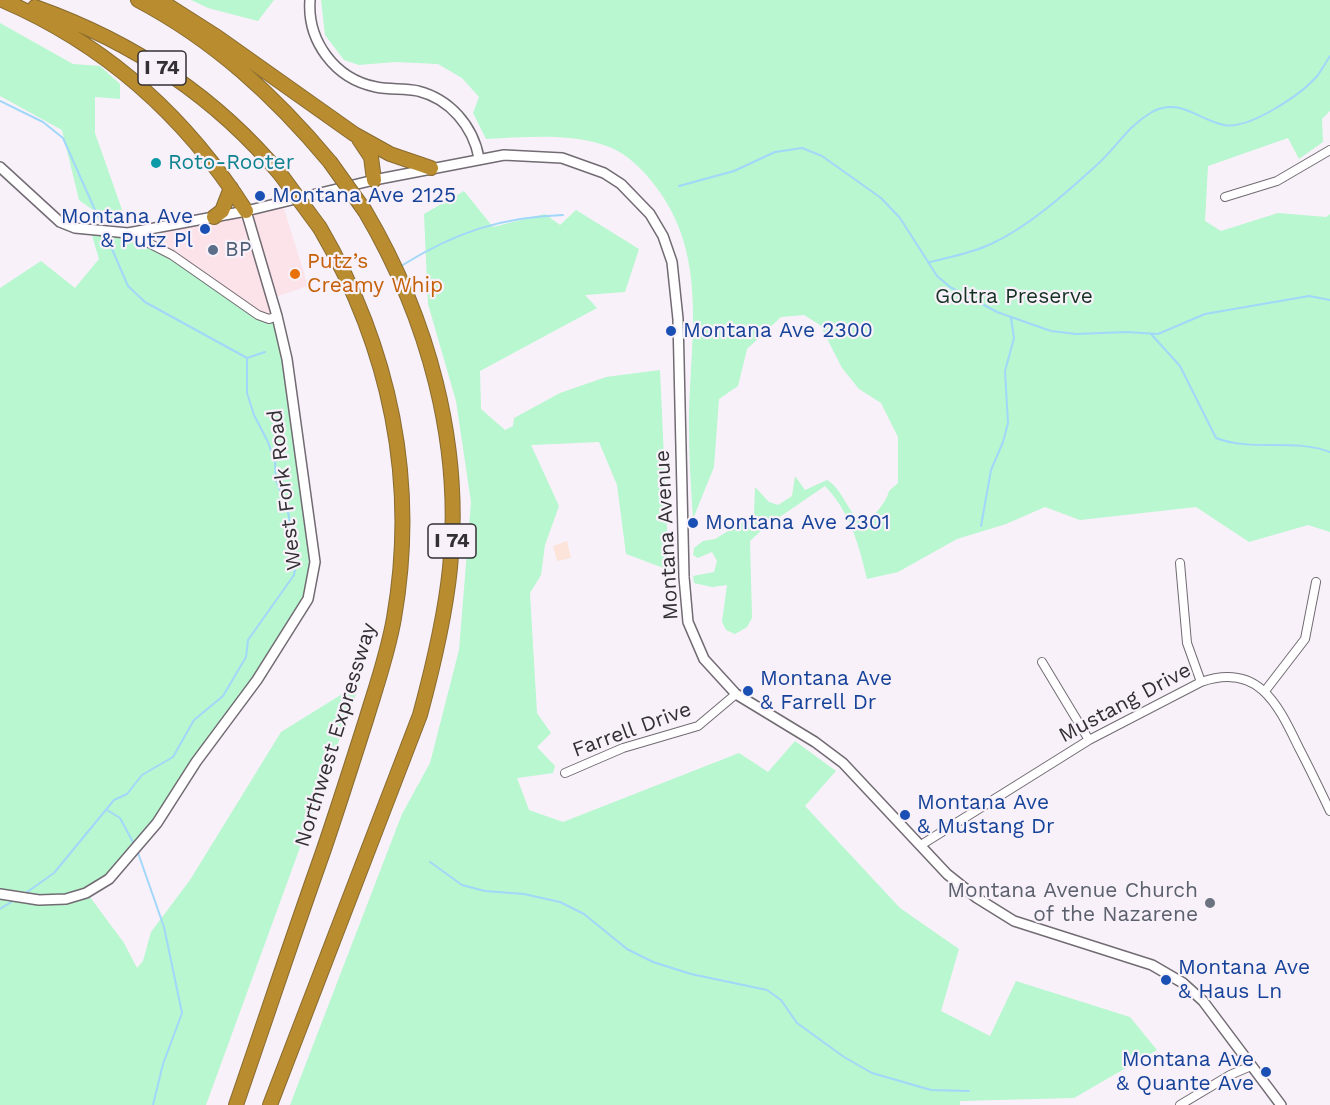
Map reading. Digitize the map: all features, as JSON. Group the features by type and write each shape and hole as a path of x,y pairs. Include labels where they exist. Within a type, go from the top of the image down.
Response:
{"highway":[{"path":"2,0 68,33 128,74 183,126 246,211"},
{"name":"Northwest Expressway","path":"16,0 66,18 160,67 225,117 256,146 281,175 320,228 354,292 385,378 401,482 403,528 399,584 384,664 236,1105"},
{"name":"I 74","path":"138,0 177,22 256,82 330,162 364,211 415,314 442,407 449,458 452,531 450,567 435,660 420,715 270,1105"},
{"path":"159,0 217,37 354,134 390,154 431,168"},
{"path":"354,134 372,157 374,180"},
{"path":"214,217 222,211 231,188"}],"street":[{"path":"310,0 310,14 316,39 333,63 352,79 363,83 419,92 440,99 465,124 477,144 479,158"},
{"path":"1225,197 1277,181 1330,150"},
{"name":"Montana Avenue","path":"128,233 246,211 374,180 479,158 504,155 562,158 604,173 642,203 663,236 672,262 678,319 684,577 688,622 704,659 721,681 736,694 830,753 859,779 962,887 1014,921 1152,966 1176,978 1203,1001 1281,1105"},
{"path":"0,167 60,222 75,228 128,233 172,255 258,315 269,319 277,316"},
{"name":"West Fork Road","path":"0,894 39,900 66,899 86,893 109,879 146,836 196,762 269,662 304,608 312,587 315,562 287,359 277,316 246,211"},
{"path":"1180,563 1187,643 1201,682"},
{"path":"1265,691 1305,639 1316,582"},
{"path":"1042,662 1089,740"},
{"name":"Mustang Drive","path":"921,845 1089,740 1201,682 1229,677 1248,681 1265,691 1282,713 1330,811"},
{"name":"Farrell Drive","path":"565,773 623,748 698,726 736,694"},
{"path":"1179,1105 1230,1075 1251,1066"}],"shaded area":[{"path":"282,202 308,286 272,298 277,316 269,319 157,246 166,227"},
{"path":"567,541 571,558 557,561 553,546"}],"green space":[{"path":"191,0 274,0 258,21 208,8"},
{"name":"Goltra Preserve","path":"321,0 1330,0 1330,111 1322,119 1323,142 1299,159 1288,138 1208,166 1205,221 1221,231 1278,213 1326,217 1330,214 1330,532 1308,525 1249,542 1196,507 1080,520 1045,507 1006,524 957,539 898,572 867,579 857,541 847,518 825,486 765,527 750,541 752,618 747,627 735,634 726,630 722,622 727,585 712,587 694,583 693,576 714,572 717,561 712,552 698,558 693,555 694,548 703,541 715,539 754,515 755,487 769,502 778,505 792,496 795,476 805,490 827,480 833,484 853,513 863,522 875,514 889,491 898,483 898,437 881,403 859,389 842,368 820,325 804,315 781,317 747,349 738,386 719,399 714,467 693,519 689,439 693,332 690,269 683,240 671,211 653,183 624,155 597,143 550,137 486,139 473,113 479,97 462,78 438,64 395,62 359,65 344,60 325,35"},
{"path":"0,23 73,64 100,66 120,84 120,99 95,97 95,133 127,224 104,218 79,200 62,130 0,96"},
{"path":"464,191 493,227 545,214 560,225 576,210 639,249 625,292 585,295 597,308 480,371 481,409 505,430 513,426 514,418 560,393 606,377 660,370 669,570 626,554 617,485 599,442 531,445 559,506 545,545 541,575 530,593 537,713 551,733 537,747 555,766 553,773 517,778 529,810 563,822 739,753 768,772 795,741 836,771 805,806 900,908 959,949 941,1011 990,1036 1016,981 1130,1017 1157,1050 1074,1098 960,1101 960,1105 290,1105 402,814 430,763 459,650 471,502 456,401 428,304 424,214"},
{"path":"90,229 141,238 258,315 277,316 315,562 308,599 161,815 109,879 87,893 124,943 137,968 143,961 151,932 190,880 281,732 360,683 206,1105 0,1105 0,288 41,261 75,288 99,259"}],"waterway":[{"path":"930,262 984,247 1020,228 1075,185 1136,123 1152,112 1171,107 1189,111 1224,125 1247,122 1274,109 1300,92 1318,75 1330,56"},
{"path":"0,101 43,122 63,138 103,228"},
{"path":"679,186 734,171 775,152 802,148 822,156 881,198 900,218 937,276 950,287 997,312 1051,331 1076,334 1127,332 1158,334 1205,314 1309,296 1330,300"},
{"path":"401,266 440,244 478,229 519,219 563,215"},
{"path":"23,895 54,873 114,800 127,794 142,775 173,757 194,720 223,696 246,657 248,640 294,575 297,559 287,507 276,480 275,462 247,393 247,358 145,302 128,286 105,233"},
{"path":"981,526 991,470 1008,423 1005,371 1014,338 1011,318"},
{"path":"1151,334 1180,366 1216,438 1244,444 1302,446 1330,452"},
{"path":"247,358 265,352"},
{"path":"107,810 120,818 134,844"},
{"path":"137,850 164,927 182,1013 163,1064 153,1105"},
{"path":"430,862 462,885 485,891 524,894 560,902 584,914 627,949 653,962 691,974 767,990 781,1000 797,1023 844,1057 872,1073 931,1090 969,1091"},
{"path":"0,909 16,899"}],"place":[{"name":"Roto-Rooter","path":"156,163"},
{"name":"Montana Ave 2125","path":"260,196"},
{"name":"Montana Ave & Putz Pl","path":"205,229"},
{"name":"BP","path":"213,250"},
{"name":"Putz’s Creamy Whip","path":"295,274"},
{"name":"Montana Ave 2300","path":"671,331"},
{"name":"Montana Ave 2301","path":"693,523"},
{"name":"Montana Ave & Farrell Dr","path":"748,691"},
{"name":"Montana Ave & Mustang Dr","path":"905,815"},
{"name":"Montana Avenue Church of the Nazarene","path":"1210,903"},
{"name":"Montana Ave & Haus Ln","path":"1166,980"},
{"name":"Montana Ave & Quante Ave","path":"1266,1072"}]}
